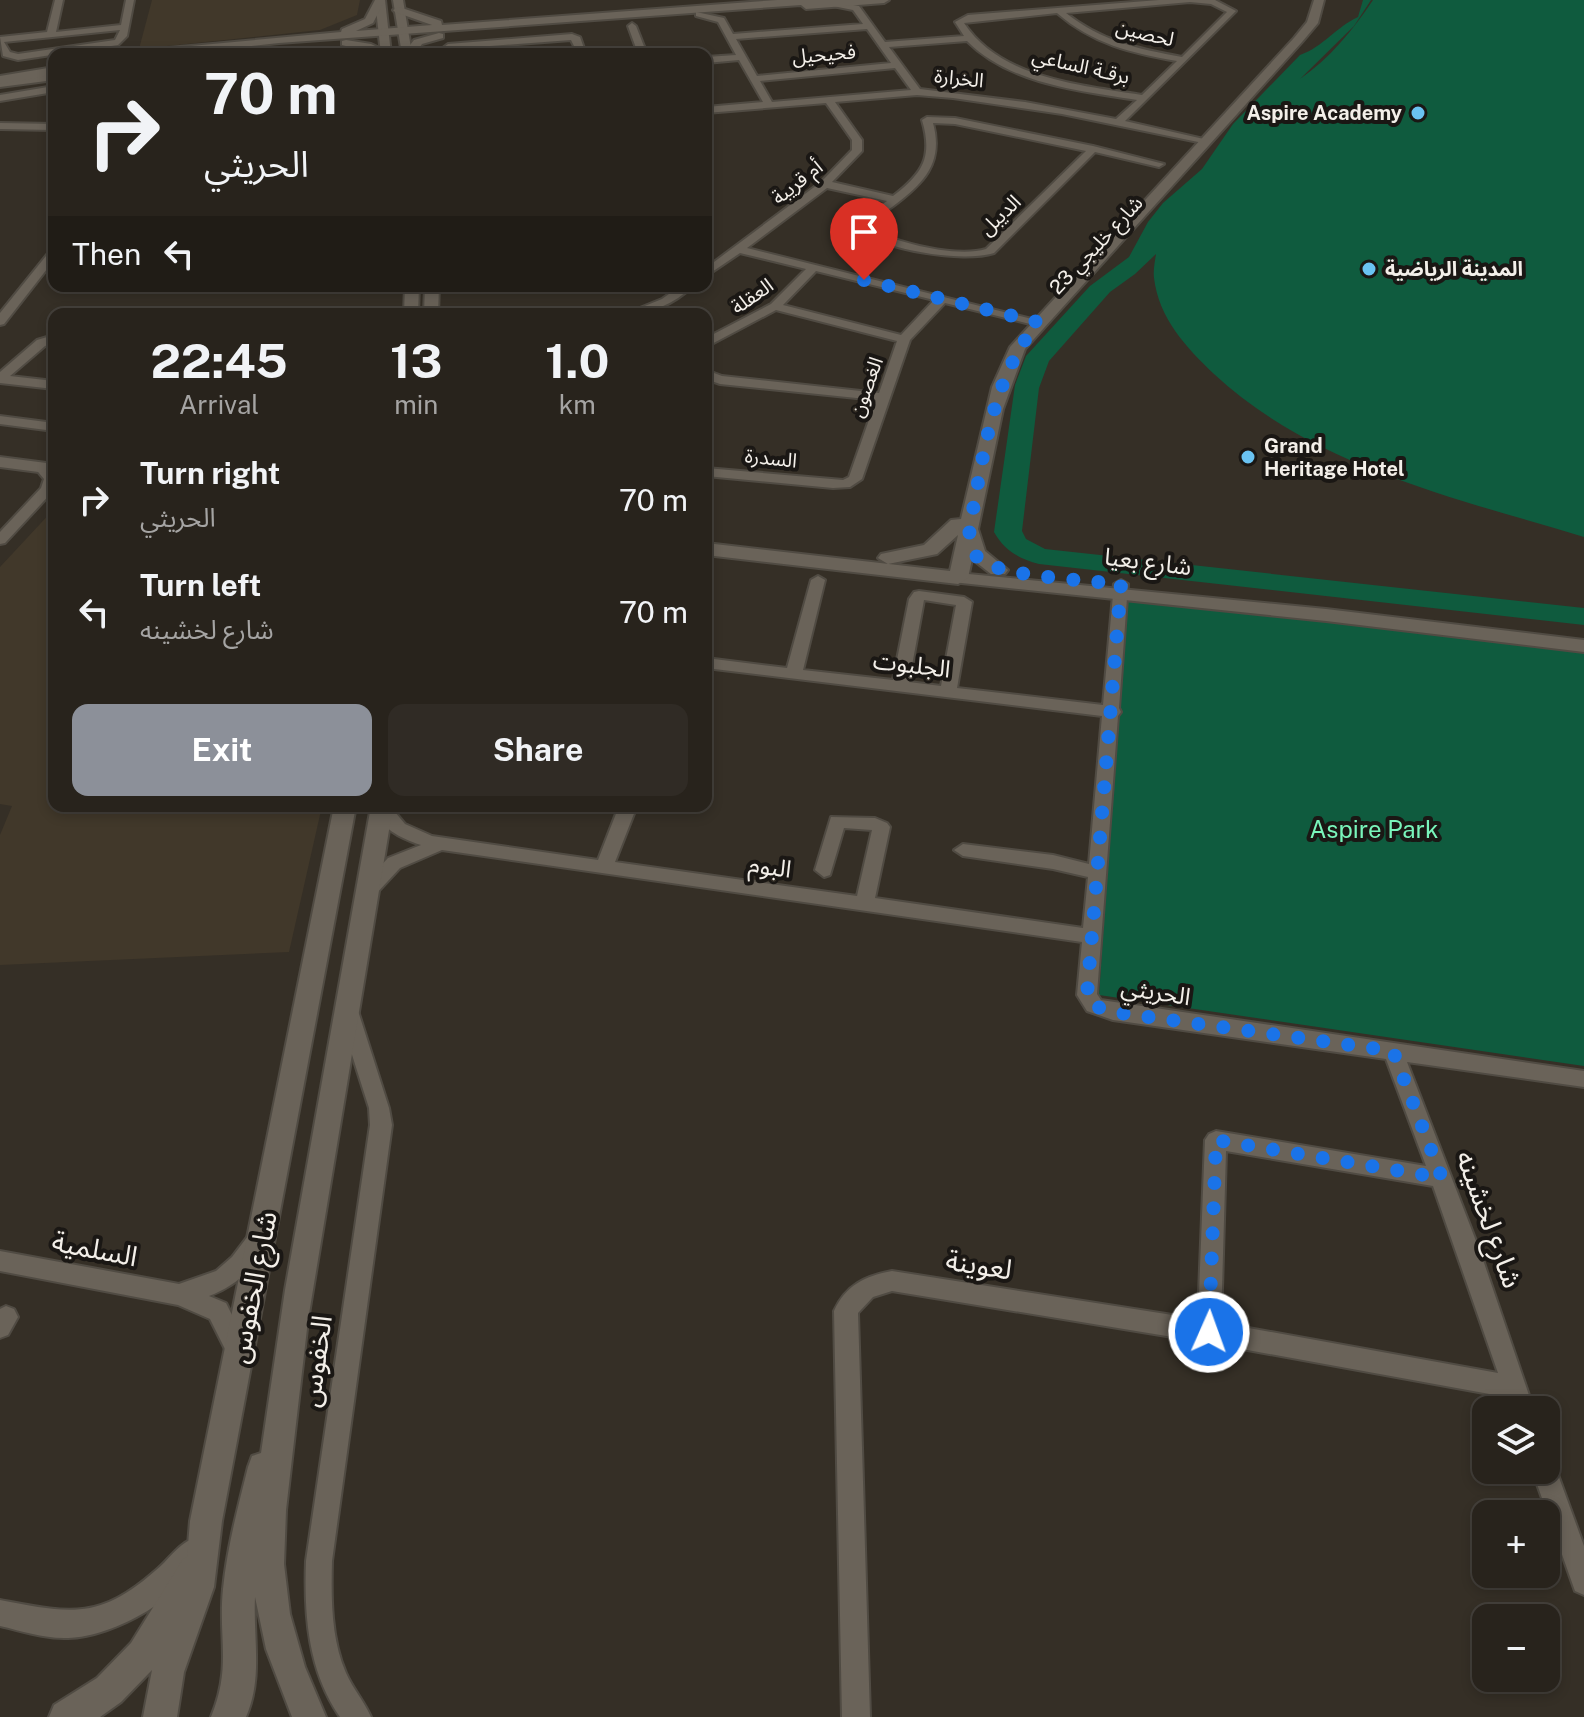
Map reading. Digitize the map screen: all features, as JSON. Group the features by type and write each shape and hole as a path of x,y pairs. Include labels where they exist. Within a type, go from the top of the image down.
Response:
{"main road":[{"path":"267,48 492,24 822,0"},
{"path":"413,48 418,42 456,45 699,14 884,0"},
{"name":"شارع خليجي 23","path":"1286,48 1309,0"},
{"name":"شارع خليجي 23","path":"952,571 980,441 983,393 994,367 1032,321 1312,23 1319,0"},
{"path":"316,37 360,26 373,17 380,1"},
{"path":"399,5 421,20 445,24 523,22"},
{"path":"273,48 391,35"},
{"path":"207,48 316,37 391,35 456,45"},
{"path":"336,43 369,48"},
{"path":"0,80 48,73"},
{"path":"0,451 48,464"},
{"path":"0,462 48,465"},
{"path":"888,558 930,550 963,527 979,560 998,570"},
{"name":"شارع بعيا","path":"712,537 888,558 952,571"},
{"name":"شارع بعيا","path":"712,550 952,571"}],"street":[{"path":"51,33 59,0"},
{"path":"74,48 118,42 123,36 130,0"},
{"name":"برقـة الساعي","path":"1116,124 1144,98 1184,60 1231,14 1229,7 1190,0 961,19 959,25 994,59 1025,72 1144,98"},
{"path":"380,1 396,48"},
{"path":"836,4 856,8 868,1"},
{"path":"388,48 399,5"},
{"path":"856,8 917,92"},
{"name":"لحصين","path":"1059,11 1081,32 1094,38 1125,49 1184,60"},
{"path":"721,20 734,12"},
{"path":"699,14 721,20 769,105"},
{"path":"632,26 641,48"},
{"path":"730,37 868,26"},
{"path":"48,52 9,57 0,41 123,27"},
{"path":"391,35 403,48"},
{"path":"456,45 572,37 577,39 580,48"},
{"path":"882,45 972,38"},
{"path":"712,59 741,57"},
{"name":"فحيحيل","path":"754,79 897,65"},
{"path":"0,98 48,90"},
{"name":"الخرارة","path":"712,110 917,92 972,96 1200,141"},
{"path":"901,93 909,104"},
{"name":"أم قريبة","path":"712,269 825,184 857,151 857,140 828,99"},
{"path":"1021,115 1030,107"},
{"name":"الديبل","path":"923,117 1093,149 990,251 980,255 956,254 872,234 863,229 866,222 931,163 934,143 923,117"},
{"path":"1002,131 1012,123"},
{"path":"0,126 48,127"},
{"path":"1093,149 1159,164"},
{"path":"825,184 893,199"},
{"path":"739,249 1032,321"},
{"path":"0,321 48,261"},
{"name":"العقلة","path":"712,340 775,306 813,268"},
{"path":"647,308 679,292"},
{"name":"الغصون","path":"833,484 845,484 855,479 904,339 942,299"},
{"path":"775,306 904,339"},
{"path":"0,379 41,343 48,341"},
{"path":"712,377 720,380 883,397"},
{"path":"0,379 48,384"},
{"path":"0,420 48,426"},
{"name":"السدرة","path":"712,473 833,484"},
{"path":"0,540 48,492"},
{"name":"شارع بعيا","path":"952,571 998,570 1121,589"},
{"name":"شارع بعيا","path":"952,571 1492,630 1584,646"},
{"path":"794,673 818,580"},
{"name":"الحريثي","path":"1121,589 1087,995 1094,1006 1113,1012 1584,1079"},
{"path":"900,686 917,599 919,595 926,594 964,602 948,692"},
{"name":"شارع بعيا","path":"1492,630 1584,635"},
{"name":"الجلبوت","path":"712,664 1113,712"},
{"name":"شارع الخفوس","path":"66,1717 113,1688 135,1667 166,1624 204,1544 344,812"},
{"name":"شارع الخفوس","path":"309,1717 295,1688 277,1633 269,1582 267,1539 282,1389 381,812"},
{"name":"البوم","path":"384,812 387,819 398,827 441,844 1092,936"},
{"path":"604,866 626,812"},
{"path":"824,870 837,821 881,827 865,903"},
{"name":"البوم","path":"364,897 394,863 441,844"},
{"path":"963,850 1098,868"},
{"name":"الخفوس","path":"348,1011 379,1108 381,1125 319,1561 317,1608 331,1672 357,1717"},
{"name":"شارع لخشينه","path":"1393,1051 1442,1178 1517,1396"},
{"path":"1209,1332 1216,1140 1442,1178"},
{"name":"السلمية","path":"179,1295 205,1289 229,1277 263,1231"},
{"name":"السلمية","path":"0,1261 179,1295 218,1311 239,1354"},
{"name":"لعوينة","path":"856,1717 846,1311 854,1296 871,1285 892,1281 1209,1332 1504,1396"},
{"path":"228,1717 236,1702 240,1683 238,1617 241,1577 255,1499 282,1389"},
{"path":"1549,1484 1584,1582"},
{"path":"0,1613 70,1625 113,1614 160,1585 204,1544"},
{"path":"160,1717 161,1694 196,1595 204,1544"}],"shaded area":[{"path":"152,0 360,0 357,15 320,30 139,48"},
{"path":"48,515 48,812 321,812 289,952 0,965 0,835 12,806 0,804 0,567"}],"green space":[{"name":"المدينة الرياضية","path":"1363,0 1371,0 1355,24 1373,0 1584,0 1584,537 1388,476 1296,433 1253,406 1214,374 1175,331 1157,293 1154,275 1156,254 1110,292 1049,361 1039,388 1022,531 1026,539 1045,549 1584,608 1584,625 1039,564 1013,553 994,532 1015,385 1026,356 1090,286 1129,257 1148,222 1163,203 1202,169 1233,124 1300,55 1358,17","holes":["1353,27 1321,62 1300,79"]},
{"name":"Aspire Park","path":"1126,597 1584,648 1584,1066 1099,995"}],"place":[{"name":"Aspire Academy","path":"1418,113"},
{"name":"المدينة الرياضية","path":"1369,269"},
{"name":"Grand Heritage Hotel","path":"1248,457"}],"route":[{"path":"864,280 1038,322 1018,347 1000,387 969,530 972,548 979,560 998,570 1121,584 1113,712 1087,995 1094,1006 1113,1012 1393,1051 1442,1178 1216,1140 1209,1332"}]}
